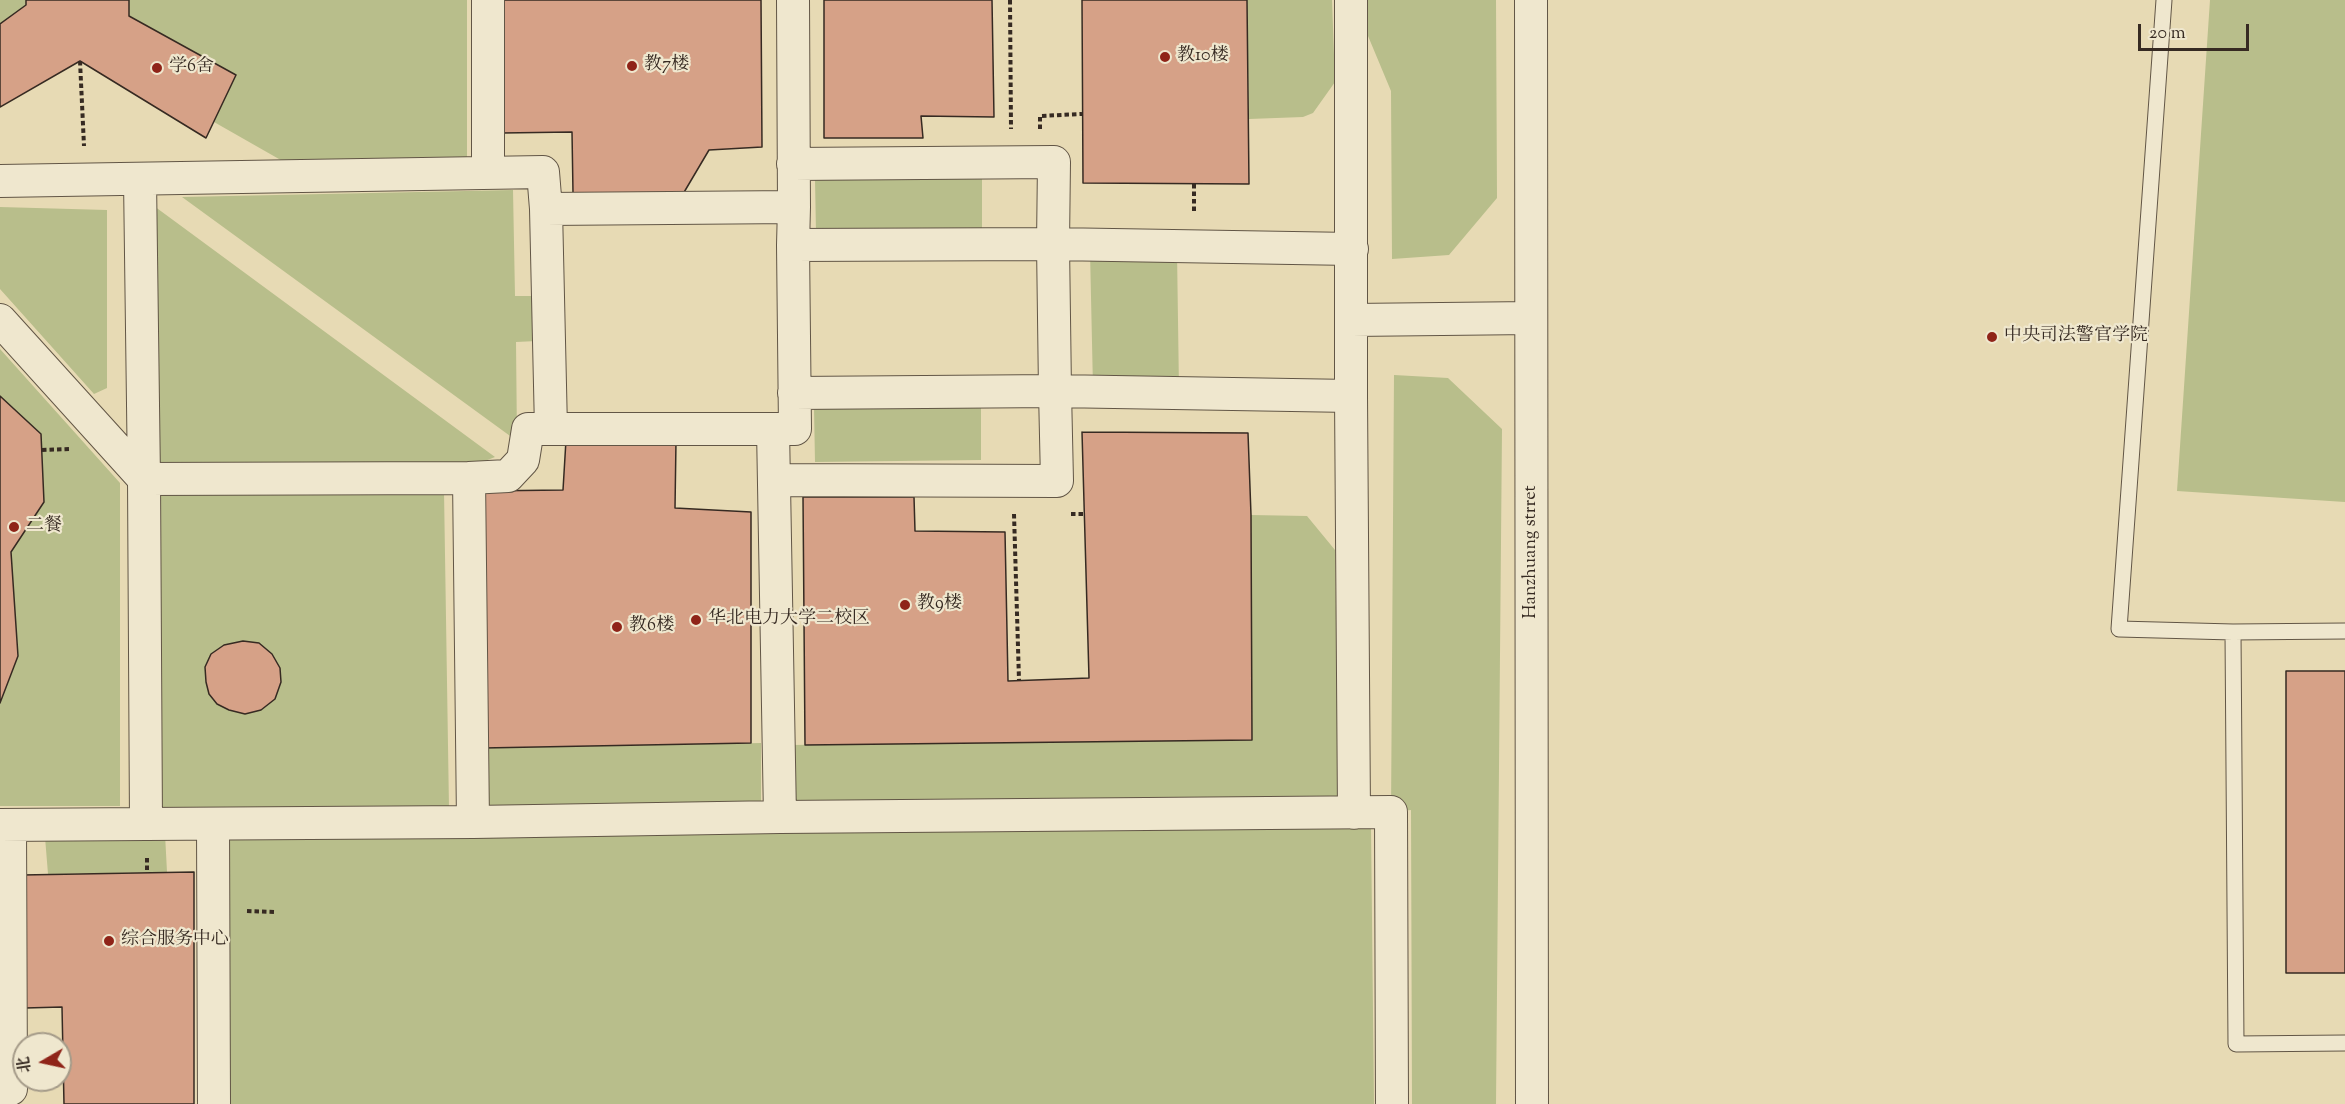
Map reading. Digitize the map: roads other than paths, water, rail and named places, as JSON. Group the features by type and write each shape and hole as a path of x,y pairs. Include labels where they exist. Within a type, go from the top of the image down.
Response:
{"street":[{"path":"488,173 489,0"},
{"path":"0,320 144,479 508,476 523,460 528,429 795,429 793,0"},
{"path":"1351,0 1354,813"},
{"name":"Hanzhuang strret","path":"1532,0 1532,1104"},
{"path":"774,480 1057,481 1054,162 793,164"},
{"path":"0,181 543,172 546,209 551,429"},
{"path":"140,179 146,824"},
{"path":"546,209 794,207"},
{"path":"794,245 1053,244 1352,249"},
{"path":"1352,320 1531,318"},
{"path":"794,393 1055,391 1351,396"},
{"path":"773,429 780,817"},
{"path":"469,478 472,822"},
{"path":"7,1094 5,825 1391,812 1392,1104"},
{"path":"213,824 214,1104"}],"lane":[{"path":"2164,0 2119,629 2233,632 2345,631"},
{"path":"2233,632 2236,1044 2345,1043"}],"place":[{"name":"教10楼","path":"1165,57"},
{"name":"教7楼","path":"632,66"},
{"name":"学6舍","path":"157,68"},
{"name":"中央司法警官学院","path":"1992,337"},
{"name":"二餐","path":"14,527"},
{"name":"教9楼","path":"905,605"},
{"name":"华北电力大学二校区","path":"696,620"},
{"name":"教6楼","path":"617,627"},
{"name":"综合服务中心","path":"109,941"}]}
